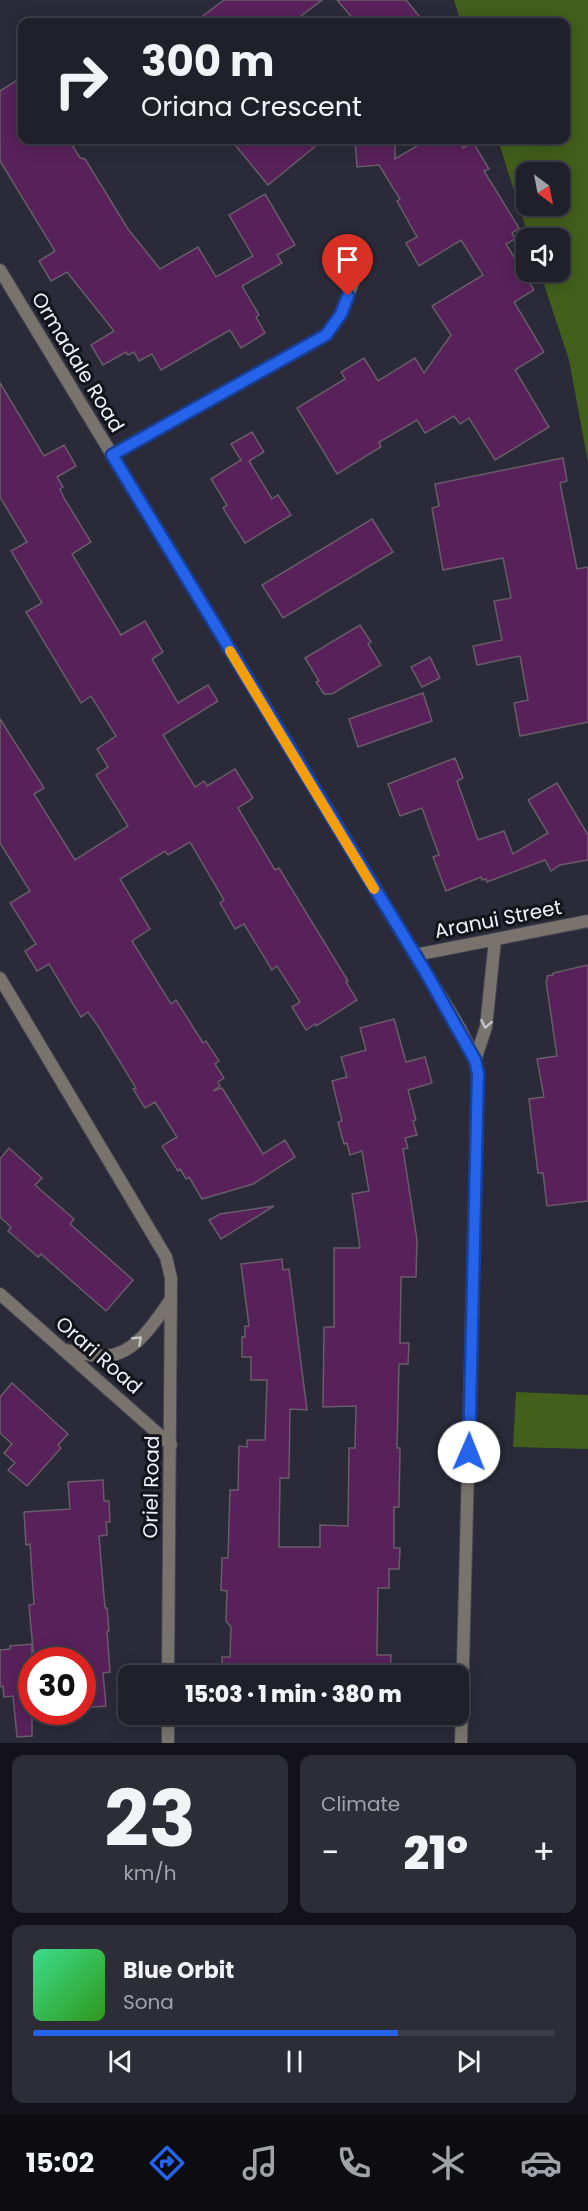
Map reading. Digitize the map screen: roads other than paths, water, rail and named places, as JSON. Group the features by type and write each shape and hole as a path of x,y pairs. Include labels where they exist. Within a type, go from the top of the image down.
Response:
{"street":[{"name":"Ormadale Road","path":"0,270 415,955 475,1060 478,1073 461,1743"},
{"path":"112,455 326,335 341,314 355,277"},
{"name":"Aranui Street","path":"415,955 588,921"},
{"name":"Ormadale Road","path":"475,1060 486,1027 495,940"},
{"name":"Oriel Road","path":"0,978 166,1257 171,1278 168,1665"},
{"name":"Orari Road","path":"0,1294 171,1445"},
{"path":"64,1350 104,1357 129,1349 150,1328 171,1299"},
{"path":"168,1725 168,1743"}]}
